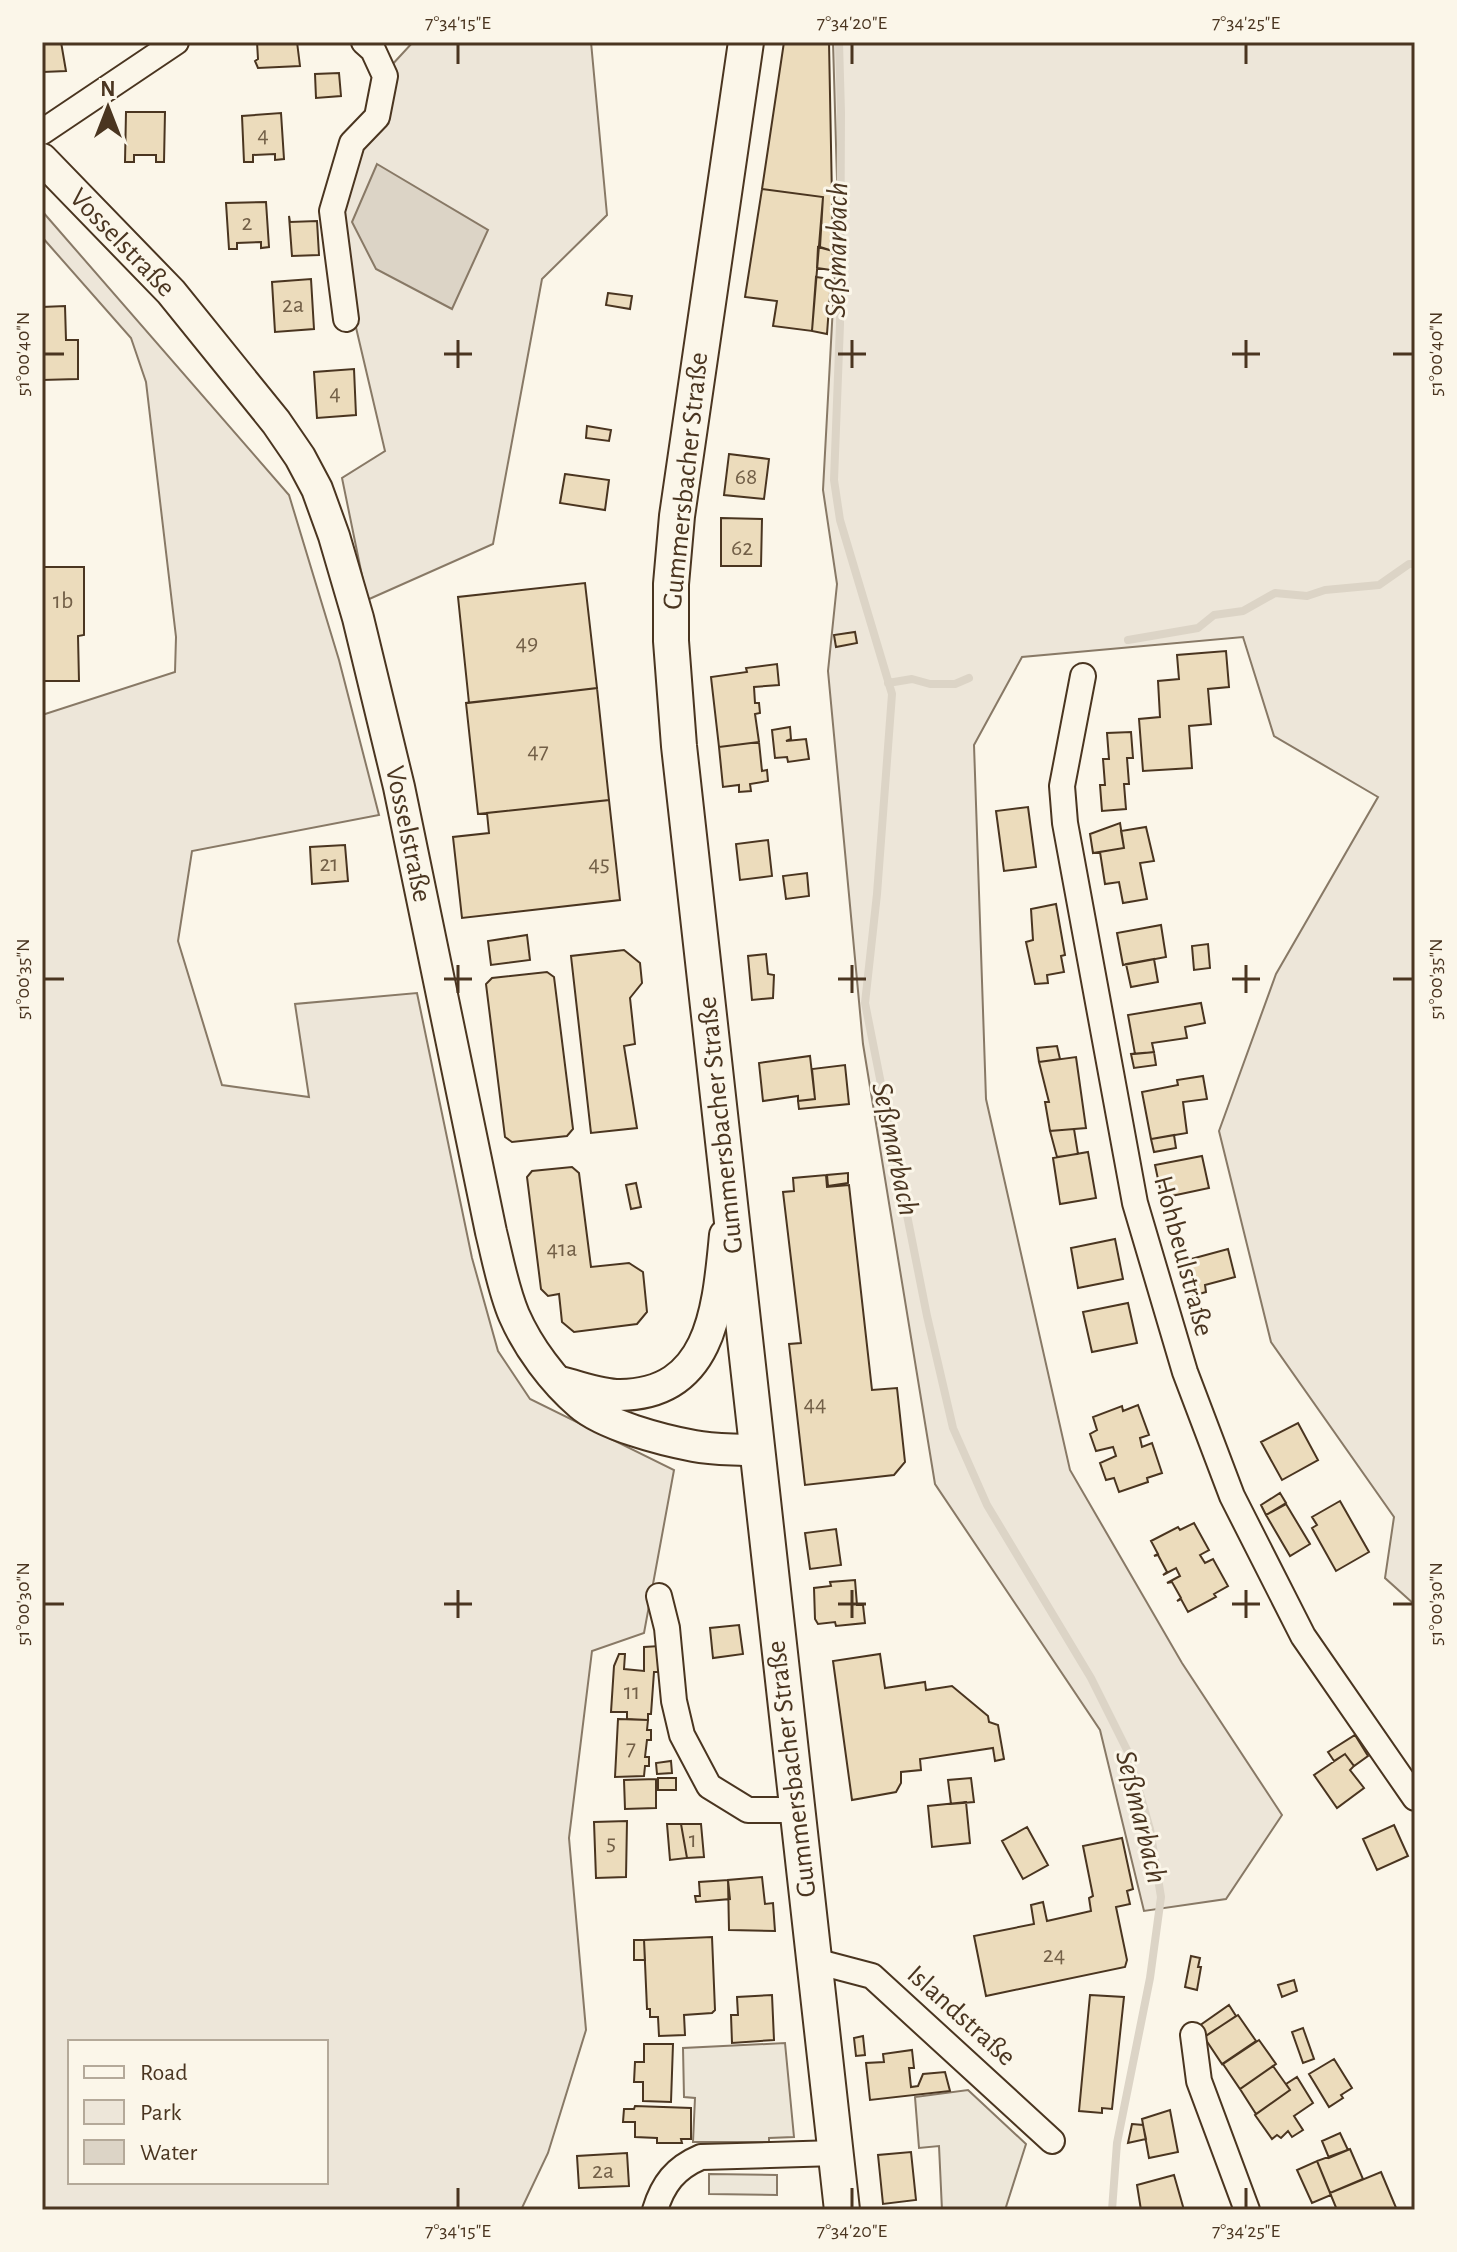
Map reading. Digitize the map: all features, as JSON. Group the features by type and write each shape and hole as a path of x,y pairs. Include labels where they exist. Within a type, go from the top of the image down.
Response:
{"main road":[{"name":"Gummersbacher Straße","path":"746,42 691,413 671,584 671,641 679,746 728,1199 842,2210"}],"street":[{"path":"42,132 176,42"},
{"path":"346,319 332,211 352,143 377,117 385,76 373,50 364,42"},
{"name":"Vosselstraße","path":"42,159 171,292 276,422 317,489 358,618 399,787 506,1293 525,1337 580,1405 597,1415 634,1430 695,1447 756,1451"},
{"name":"Hohbeulstraße","path":"1083,676 1062,786 1065,823 1135,1203 1181,1358 1232,1496 1303,1636 1415,1798"},
{"path":"559,1382 616,1395 650,1393 677,1377 697,1357 713,1325 728,1199"},
{"path":"659,1596 667,1628 674,1701 682,1735 709,1786 748,1810 797,1810"},
{"name":"Islandstraße","path":"815,1961 872,1976 1052,2141"},
{"path":"1193,2035 1199,2081 1247,2210"},
{"path":"655,2210 660,2193 673,2174 701,2157 836,2153"}],"green space":[{"path":"413,42 591,42 607,215 542,279 493,544 367,600 342,478 385,451 354,319 339,216 364,148 387,116 390,67"},
{"path":"833,42 1415,42 1415,1605 1385,1578 1394,1517 1271,1342 1219,1131 1276,974 1378,797 1274,736 1243,637 1022,657 974,745 986,1099 1070,1470 1182,1663 1282,1815 1226,1899 1144,1911 1100,1730 935,1484 863,1044 828,671 837,584 823,490 838,213"},
{"path":"42,211 289,495 339,660 379,815 192,851 178,941 222,1085 309,1097 295,1004 417,993 472,1258 498,1351 530,1399 674,1470 644,1633 592,1651 569,1838 586,2030 548,2153 521,2210 42,2210 42,715 175,672 176,637 146,382 131,338 42,237"}],"shaded area":[{"path":"785,2043 794,2137 769,2138 769,2142 693,2142 695,2098 684,2097 683,2048"},
{"path":"968,2090 1026,2144 1005,2210 942,2210 939,2146 919,2148 915,2097"},
{"path":"709,2174 777,2175 777,2195 709,2194"}],"water":[{"path":"377,164 488,230 452,309 376,269 352,222"}],"building":[{"path":"42,42 61,42 66,71 43,72"},
{"path":"257,42 297,42 300,66 258,68 255,61 258,59"},
{"path":"784,42 829,42 833,251 820,247 823,197 762,189"},
{"path":"339,73 341,96 316,98 315,74"},
{"path":"126,112 165,112 164,162 156,162 156,155 134,155 134,162 125,162"},
{"path":"281,113 284,159 275,160 275,154 253,155 253,162 244,162 242,116"},
{"path":"762,189 823,197 812,331 773,326 777,301 745,297"},
{"path":"266,202 269,247 261,248 261,242 237,243 237,249 229,249 226,203"},
{"path":"289,216 290,222 317,221 319,255 292,256"},
{"path":"818,247 833,251 831,270 817,268"},
{"path":"816,277 831,279 827,334 812,331"},
{"path":"311,279 314,329 275,332 272,282"},
{"path":"608,293 632,296 630,309 606,305"},
{"path":"65,306 66,340 78,340 78,379 42,380 42,307"},
{"path":"354,369 356,415 317,418 314,372"},
{"path":"587,426 611,430 609,441 586,438"},
{"path":"729,454 769,459 764,499 724,495"},
{"path":"565,474 609,480 605,510 560,503"},
{"path":"721,518 762,519 761,566 721,566"},
{"path":"42,567 84,567 84,635 78,636 79,681 42,681"},
{"path":"585,583 597,688 469,703 458,597"},
{"path":"855,632 857,643 836,647 834,635"},
{"path":"1226,651 1229,687 1208,689 1211,724 1189,726 1192,768 1143,771 1139,719 1160,717 1158,681 1179,679 1177,655"},
{"path":"777,664 779,685 754,687 755,703 759,703 760,713 755,714 759,742 719,747 711,677"},
{"path":"597,688 609,800 478,814 466,703"},
{"path":"790,727 791,739 786,741 806,739 809,759 788,762 787,757 775,758 772,730"},
{"path":"1131,732 1133,758 1127,758 1129,784 1124,784 1126,809 1102,811 1100,785 1105,785 1103,759 1109,759 1107,733"},
{"path":"759,742 762,771 767,770 768,781 750,784 751,791 739,792 739,785 723,787 719,747"},
{"path":"609,800 620,900 462,918 453,837 489,833 487,813"},
{"path":"1028,807 1036,867 1004,871 996,811"},
{"path":"1120,823 1124,848 1093,853 1090,834"},
{"path":"1146,827 1154,861 1140,863 1147,899 1123,903 1119,882 1105,884 1100,852 1124,848 1121,831"},
{"path":"768,840 772,876 740,880 736,844"},
{"path":"345,845 348,881 312,884 310,847"},
{"path":"807,873 809,896 786,899 783,876"},
{"path":"1056,904 1065,955 1061,956 1064,972 1047,975 1048,983 1035,984 1026,942 1033,940 1031,909"},
{"path":"1161,925 1166,957 1123,965 1117,933"},
{"path":"527,935 530,960 491,965 488,941"},
{"path":"1208,944 1210,968 1194,970 1192,946"},
{"path":"624,950 640,963 642,983 630,998 635,1044 624,1046 637,1128 591,1133 571,956"},
{"path":"766,954 768,974 774,975 773,998 752,1000 748,956"},
{"path":"1154,959 1158,982 1131,987 1126,964"},
{"path":"547,972 554,977 573,1129 567,1136 512,1142 505,1137 486,984 492,978"},
{"path":"1201,1003 1205,1023 1185,1027 1187,1038 1152,1043 1154,1052 1135,1054 1128,1015"},
{"path":"1057,1046 1060,1059 1039,1062 1037,1048"},
{"path":"1154,1052 1156,1065 1134,1068 1131,1054"},
{"path":"810,1056 815,1099 798,1101 798,1096 763,1101 759,1063"},
{"path":"1076,1057 1086,1128 1050,1131 1045,1102 1049,1102 1039,1062"},
{"path":"845,1065 849,1104 799,1109 798,1101 815,1099 812,1069"},
{"path":"1203,1076 1207,1099 1183,1102 1187,1133 1151,1139 1142,1092 1178,1085 1177,1080"},
{"path":"1074,1129 1078,1154 1057,1157 1050,1131"},
{"path":"1174,1135 1176,1148 1154,1152 1151,1139"},
{"path":"1088,1152 1096,1198 1060,1204 1053,1158"},
{"path":"1202,1156 1209,1188 1162,1198 1155,1165"},
{"path":"572,1167 579,1173 591,1267 629,1263 643,1272 647,1312 637,1324 574,1332 562,1322 559,1294 548,1296 541,1289 527,1177 532,1171"},
{"path":"848,1173 848,1183 828,1186 827,1175"},
{"path":"826,1175 827,1187 849,1185 872,1390 897,1388 905,1462 894,1475 805,1485 789,1344 801,1343 783,1192 794,1191 793,1178"},
{"path":"636,1183 641,1207 631,1209 626,1185"},
{"path":"1115,1239 1123,1279 1078,1288 1071,1248"},
{"path":"1228,1249 1235,1277 1205,1285 1206,1292 1189,1297 1180,1262"},
{"path":"1128,1303 1137,1343 1092,1352 1083,1312"},
{"path":"1138,1405 1149,1435 1140,1438 1142,1447 1152,1443 1162,1473 1147,1478 1148,1482 1119,1492 1114,1478 1106,1480 1100,1463 1116,1456 1113,1447 1096,1451 1090,1434 1097,1430 1093,1417 1122,1406 1123,1411"},
{"path":"1298,1423 1318,1460 1282,1480 1261,1442"},
{"path":"1280,1493 1286,1503 1266,1515 1261,1505"},
{"path":"1340,1501 1369,1552 1336,1571 1312,1528 1317,1525 1312,1517"},
{"path":"1286,1504 1310,1544 1290,1556 1266,1515"},
{"path":"1194,1523 1209,1550 1200,1555 1205,1563 1213,1559 1228,1586 1214,1594 1216,1597 1188,1612 1181,1599 1177,1601 1181,1598 1172,1582 1167,1583 1180,1576 1176,1568 1163,1575 1167,1572 1158,1555 1154,1556 1158,1554 1151,1541 1178,1527 1180,1530"},
{"path":"836,1529 841,1565 810,1569 805,1533"},
{"path":"855,1580 857,1605 863,1605 865,1623 818,1624 815,1619 814,1588 831,1586 830,1582"},
{"path":"739,1625 743,1654 713,1658 710,1628"},
{"path":"660,1646 660,1672 654,1672 648,1720 627,1719 627,1712 611,1712 614,1666 619,1654 625,1654 624,1669 644,1671 644,1647"},
{"path":"880,1654 885,1688 925,1682 926,1690 952,1686 988,1716 989,1722 998,1725 1004,1759 995,1761 993,1748 920,1759 921,1770 901,1772 901,1783 896,1792 852,1800 833,1661"},
{"path":"618,1719 648,1720 647,1730 651,1730 651,1740 647,1740 645,1757 649,1757 649,1766 645,1766 644,1776 615,1777"},
{"path":"1355,1735 1368,1756 1354,1766 1345,1754 1334,1761 1328,1752"},
{"path":"1345,1754 1354,1766 1350,1770 1364,1788 1337,1808 1314,1775"},
{"path":"671,1761 672,1773 657,1774 656,1763"},
{"path":"658,1778 676,1778 676,1790 658,1790"},
{"path":"971,1778 974,1802 951,1804 948,1780"},
{"path":"656,1779 656,1808 625,1809 624,1780"},
{"path":"966,1802 970,1843 932,1847 928,1806"},
{"path":"627,1821 626,1877 596,1878 594,1822"},
{"path":"667,1824 681,1824 687,1858 670,1860"},
{"path":"681,1824 701,1824 704,1857 687,1858"},
{"path":"1394,1825 1408,1856 1377,1870 1363,1839"},
{"path":"1027,1827 1048,1865 1023,1879 1002,1841"},
{"path":"1122,1838 1133,1889 1127,1891 1130,1904 1116,1907 1127,1960 1125,1967 986,1996 974,1936 1034,1924 1031,1905 1043,1902 1047,1921 1091,1911 1089,1898 1093,1896 1083,1846"},
{"path":"762,1877 765,1904 773,1903 775,1931 729,1930 728,1880"},
{"path":"728,1880 730,1899 696,1902 695,1896 700,1896 699,1882"},
{"path":"712,1937 715,2010 712,2013 684,2015 685,2035 659,2036 658,2017 650,2017 650,2009 647,2009 644,1940"},
{"path":"634,1940 644,1940 645,1960 634,1960"},
{"path":"1191,1956 1200,1958 1197,1990 1185,1987"},
{"path":"1294,1980 1297,1991 1282,1997 1278,1985"},
{"path":"772,1995 774,2040 732,2043 731,2015 738,2015 737,1997"},
{"path":"1090,1995 1124,1997 1112,2109 1102,2108 1102,2113 1079,2111"},
{"path":"1229,2005 1236,2016 1206,2036 1199,2026"},
{"path":"1238,2015 1256,2041 1222,2064 1204,2037"},
{"path":"1303,2028 1314,2059 1303,2063 1292,2032"},
{"path":"863,2036 865,2055 856,2056 854,2038"},
{"path":"1259,2040 1276,2064 1240,2089 1223,2064"},
{"path":"644,2044 673,2044 671,2102 643,2101 643,2082 634,2082 635,2062 644,2062"},
{"path":"912,2050 914,2068 909,2068 911,2087 918,2086 923,2074 945,2072 950,2091 870,2100 866,2063 884,2062 883,2054"},
{"path":"1334,2059 1352,2088 1329,2107 1309,2074"},
{"path":"1273,2066 1290,2090 1256,2114 1240,2089"},
{"path":"1297,2077 1313,2103 1294,2116 1303,2130 1292,2137 1288,2131 1281,2138 1277,2135 1272,2139 1255,2115 1290,2090 1286,2084"},
{"path":"635,2106 691,2108 691,2139 681,2139 682,2143 657,2143 657,2138 635,2137 635,2122 623,2122 624,2109 634,2109"},
{"path":"1170,2110 1178,2152 1149,2158 1142,2119"},
{"path":"1132,2124 1143,2125 1146,2139 1128,2143"},
{"path":"1340,2133 1348,2150 1329,2158 1322,2141"},
{"path":"1350,2149 1363,2179 1330,2193 1317,2161"},
{"path":"911,2152 916,2200 883,2204 878,2155"},
{"path":"627,2153 629,2186 579,2188 577,2156"},
{"path":"1317,2161 1331,2195 1312,2203 1297,2170"},
{"path":"1381,2172 1397,2210 1337,2210 1330,2193"},
{"path":"1174,2175 1184,2210 1141,2210 1137,2185"}],"waterway":[{"name":"Seßmarbach","path":"839,42 840,324 834,480 840,520 892,694 877,894 865,1003 927,1316 953,1428 987,1505 1091,1678 1128,1752 1150,1829 1161,1897 1150,1978 1117,2143 1112,2210"},
{"path":"1128,640 1198,628 1214,615 1243,611 1275,593 1307,596 1325,590 1379,585 1409,564 1415,564"},
{"path":"888,683 912,679 930,684 955,684 969,678"}]}
